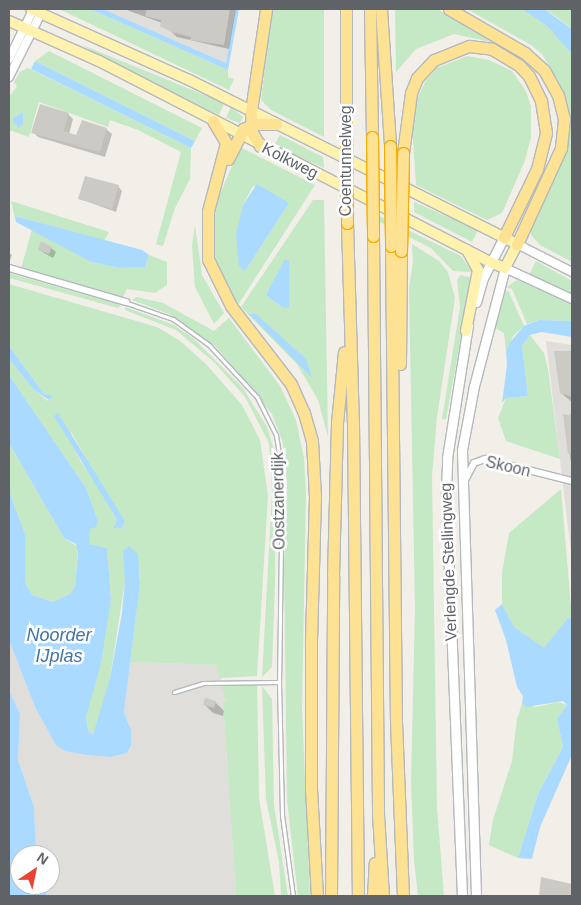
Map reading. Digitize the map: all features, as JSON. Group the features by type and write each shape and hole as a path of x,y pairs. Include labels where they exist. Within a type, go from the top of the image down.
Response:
{"highway":[{"path":"260,146 251,124 250,110 266,9"},
{"name":"Coentunnelweg","path":"346,9 347,313"},
{"path":"370,9 378,814 383,896"},
{"path":"381,9 396,248"},
{"path":"449,9 531,57 544,70 558,95 564,119 561,148 517,244"},
{"path":"403,896 396,731 393,433 396,248 402,153 411,93 418,78 434,60 469,46 492,49 519,65 529,76 541,101 546,133 537,169 504,237"},
{"path":"214,121 226,143 208,211 206,240 212,273 231,306 291,384 302,406 312,441 315,498 310,640 312,789 317,896"},
{"path":"208,211 238,135 251,124 276,124"},
{"path":"331,896 330,716 337,423 347,313"},
{"path":"347,313 353,424 358,896"},
{"path":"373,896 378,814"}],"main road":[{"name":"Kolkweg","path":"36,10 250,110 517,244"},
{"name":"Kolkweg","path":"9,21 99,61 238,135 505,268"},
{"name":"Verlengde Stellingweg","path":"462,896 446,493 447,458 466,331 490,262 504,237"},
{"name":"Verlengde Stellingweg","path":"476,896 461,491 462,450 474,386 505,268 517,244"},
{"path":"466,249 478,270 466,331"}],"street":[{"path":"9,77 36,10"},
{"path":"9,59 28,30"},
{"name":"Kolkweg","path":"517,244 572,272"},
{"name":"Oostzanerdijk","path":"9,268 126,302"},
{"name":"Kolkweg","path":"505,268 572,299"},
{"name":"Skoon","path":"461,491 474,463 485,459 572,482"}],"lane":[{"name":"Oostzanerdijk","path":"126,302 162,314 198,336 252,390 272,424 282,471 279,682 282,815 293,896"},
{"path":"174,692 203,683 279,682"}],"shaded area":[{"path":"103,9 235,9 226,63"},
{"path":"546,341 572,345 572,561 560,459"},
{"path":"9,640 35,707 65,751 111,757 127,753 131,746 130,726 124,712 130,662 218,665 226,702 223,702 236,896 47,896 60,895 60,845 35,845 34,807 18,760 20,714 9,690"}],"green space":[{"path":"59,9 90,9 228,70 228,77 234,79 229,90"},
{"path":"272,9 324,9 324,137 271,110 261,100"},
{"path":"395,9 437,9 491,42 454,34 416,49 396,72"},
{"path":"467,9 522,9 547,26 572,54 572,262 540,245 531,235 531,227 555,175 564,96 559,82 542,54 531,45"},
{"path":"544,9 572,9 572,29 558,18"},
{"path":"80,44 224,103 219,115 112,63"},
{"path":"49,51 202,128 195,141 35,61"},
{"path":"467,56 489,60 512,71 526,91 531,107 531,138 524,163 502,213 487,220 416,185 412,124 416,102 425,82 437,68"},
{"path":"28,68 191,148 190,179 175,208 163,246 156,244 181,152 138,130 110,120 108,127 39,102 29,137 9,130 9,97 17,86 14,82 20,72"},
{"path":"231,107 243,117 240,123 226,118"},
{"path":"280,135 323,157 324,168 274,146"},
{"path":"240,147 315,185 238,305 219,274 211,236 218,199","holes":["253,186 289,203 245,271 243,205"]},
{"path":"313,200 324,200 328,437 318,400 297,364 241,307","holes":["286,259 283,308 266,295"]},
{"path":"11,201 109,232 104,241 16,216 16,222"},
{"path":"414,202 478,230 472,242 414,212"},
{"path":"377,215 461,256 472,272 453,271 431,248 376,220"},
{"path":"195,225 202,275 224,313 214,324 195,287 192,245"},
{"path":"32,229 91,262 120,268 145,267 149,255 167,262 167,285 155,293 127,289 123,297 21,269"},
{"path":"412,244 439,261 448,272 455,298 437,417 432,476 437,808 444,896 418,896 414,860 411,782 415,608 409,288 413,262"},
{"path":"536,261 572,281 572,296 529,275"},
{"path":"9,273 121,305 118,308 9,278"},
{"path":"460,275 472,278 446,419 442,419 460,307 457,281"},
{"path":"517,280 572,303 572,321 539,320 527,324 512,289 507,287"},
{"path":"9,284 157,327 179,340 206,364 242,405 260,440 268,496 257,676 219,678 217,665 130,662 140,584 139,565 125,581 110,678 96,732 93,735 88,730 86,717 111,599 107,548 88,544 90,529 98,521 86,488 9,375 9,359 34,390 48,401 51,397 44,394 9,346","holes":["71,432 125,521 117,521 98,485 81,462 71,443"]},
{"path":"504,290 509,292 524,326 513,336 506,351 504,333 494,327"},
{"path":"136,297 163,303 214,331 229,318 280,386 296,420 304,458 306,492 302,708 310,896 298,896 287,800 284,564 287,485 283,443 272,414 216,347 169,314 132,300"},
{"path":"125,307 174,325 194,339 243,388 267,427 274,450 276,477 275,580 272,667 262,677 272,493 269,443 245,397 215,363 176,330 125,310"},
{"path":"530,335 544,353 548,369 560,459 506,441 498,418 506,398 528,396 522,346"},
{"path":"9,443 64,538 78,547 75,586 70,594 53,602 32,595 25,583 25,534 9,491"},
{"path":"561,489 572,619 568,618 544,649 514,627 502,604 502,573 509,533"},
{"path":"221,686 257,686 259,798 275,896 236,896 223,702 226,701"},
{"path":"262,686 272,699 274,805 288,896 281,896 279,862 266,799"},
{"path":"558,702 567,705 557,719 563,747 538,794 518,858 489,845 493,820 512,761 517,719 522,704 536,707"}],"water":[{"path":"90,9 103,9 226,63 235,9 239,9 228,70"},
{"path":"522,9 544,9 572,29 572,54 547,26"},
{"path":"35,61 195,141 191,148 31,69"},
{"path":"23,112 23,124 18,128 12,119"},
{"path":"257,184 289,203 245,271 239,266 236,235 243,205"},
{"path":"15,216 142,250 149,255 145,267 120,268 91,262 16,222"},
{"path":"285,259 289,261 289,307 283,308 266,295"},
{"path":"249,314 256,314 306,359 312,378"},
{"path":"539,320 572,321 572,337 541,332 530,335 522,346 528,396 506,398 502,403 507,365 506,351 510,342 524,326"},
{"path":"9,346 44,394 53,396 49,400 34,390 9,359"},
{"name":"Noorder IJplas","path":"9,375 86,488 98,521 96,527 90,529 89,544 107,548 111,599 101,663 86,717 88,730 93,735 110,678 122,613 125,581 123,551 129,546 138,554 140,584 124,712 131,730 131,746 127,753 111,757 86,755 65,751 56,745 35,707 9,640 9,491 25,534 25,583 32,595 53,602 70,594 75,586 78,552 76,544 64,538 9,443"},
{"path":"58,413 125,521 121,529 118,527 113,529 117,521 54,416"},
{"path":"502,604 514,627 544,648 568,618 572,619 572,755 540,827 532,859 518,858 538,794 563,747 557,719 567,705 563,701 526,707 522,703 523,696 517,687 506,640 495,610"},
{"name":"Noorder IJplas","path":"9,690 20,714 18,760 34,807 36,845 10,845 10,895 47,896 9,896"}],"building":[{"path":"147,9 230,9 224,45 190,40 191,37 171,32 160,26 161,20 145,16"},
{"path":"40,104 69,113 64,131 76,135 82,120 107,128 100,152 31,133"},
{"path":"85,176 119,185 112,209 78,199"},
{"path":"41,241 52,247 49,254 38,250"},
{"path":"554,351 572,351 572,397 560,393"},
{"path":"563,414 572,416 572,454 568,454"},
{"path":"205,698 216,701 214,708 203,705"},
{"path":"541,877 572,884 572,896 539,896"}]}
